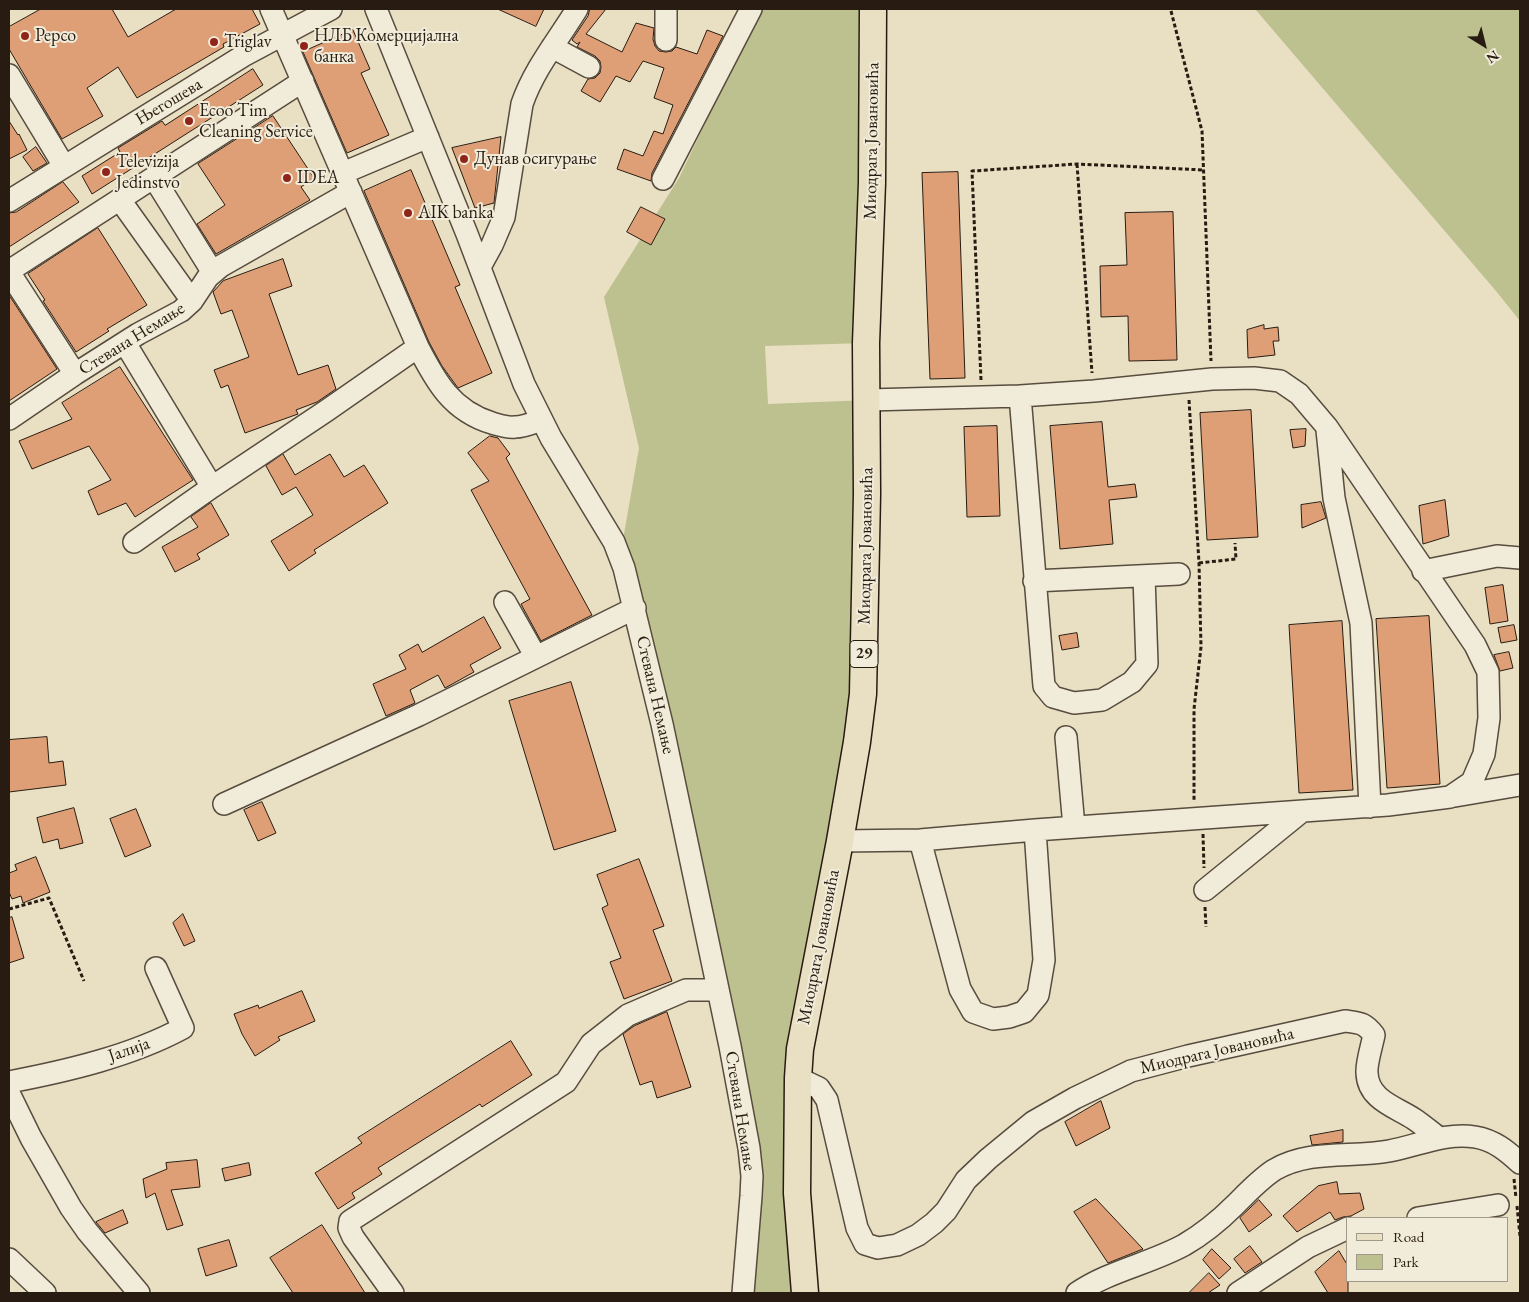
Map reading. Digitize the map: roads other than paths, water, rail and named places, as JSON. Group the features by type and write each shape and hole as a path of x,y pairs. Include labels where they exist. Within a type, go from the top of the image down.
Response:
{"main road":[{"name":"Миодрага Јовановића","path":"805,1293 797,1193 798,1078 804,1026 840,841 863,694 868,400 866,343 872,183 874,9"}],"street":[{"path":"271,9 418,347 432,375 458,406 471,414 488,421 515,428 541,420"},
{"name":"Његошева","path":"9,201 244,56 331,9"},
{"name":"Стевана Немање","path":"376,9 480,267 524,384 541,420 614,542 624,568 664,734 730,1046 751,1161 751,1196 743,1293"},
{"path":"480,267 504,218 522,104 531,80 577,9"},
{"path":"666,9 666,40"},
{"path":"663,179 751,9"},
{"path":"552,47 589,68"},
{"path":"9,75 64,166"},
{"path":"75,374 9,272 303,81"},
{"name":"Стевана Немање","path":"9,419 75,374 181,311 192,301 208,276 221,266 347,182 428,136"},
{"path":"154,178 210,268 215,271"},
{"path":"120,200 192,301"},
{"path":"125,343 212,487"},
{"path":"134,542 418,347"},
{"path":"868,400 1020,396 1094,391 1212,379 1254,378 1280,381 1299,394 1327,427 1475,645 1488,672 1489,718 1484,754 1472,782 1450,797"},
{"path":"1020,396 1044,686 1053,697 1074,703 1102,700 1132,682 1147,664 1144,576"},
{"path":"1327,427 1334,498 1360,623 1370,807"},
{"path":"1424,571 1497,556 1520,558"},
{"path":"1034,581 1179,574"},
{"path":"505,602 536,656"},
{"path":"224,804 419,715 635,608"},
{"path":"1066,736 1074,827"},
{"path":"840,841 920,840 1074,827 1370,807 1450,797 1520,785"},
{"path":"1205,890 1300,812"},
{"path":"920,840 960,989 973,1012 993,1019 1009,1017 1024,1012 1038,995 1044,960 1035,830"},
{"name":"Јалија","path":"9,1082 61,1071 114,1056 166,1037 183,1028 156,968"},
{"path":"393,1293 353,1237 349,1228 350,1221 566,1082 591,1044 628,1014 686,990 717,990"},
{"name":"Миодрага Јовановића","path":"798,1078 819,1088 827,1100 858,1228 866,1244 878,1248 897,1244 918,1235 934,1223 946,1211 966,1180 988,1159 1033,1122 1075,1098 1131,1071 1188,1056 1345,1021 1361,1023 1368,1027 1374,1035 1367,1073 1370,1089 1381,1100 1394,1109 1415,1119 1439,1138"},
{"path":"9,1094 31,1138 71,1208 139,1293"},
{"path":"1077,1293 1115,1273 1169,1253 1196,1238 1221,1218 1265,1176 1300,1159 1325,1155 1389,1151 1439,1138 1472,1136 1504,1149 1516,1159"},
{"path":"1424,1217 1498,1205"},
{"path":"1238,1293 1308,1248 1346,1229"},
{"path":"9,1259 45,1293"}],"place":[{"name":"Pepco","path":"25,36"},
{"name":"Triglav","path":"214,42"},
{"name":"НЛБ Комерцијална банка","path":"304,46"},
{"name":"Ecoo Tim Cleaning Service","path":"189,121"},
{"name":"Дунав осигурање","path":"464,159"},
{"name":"Televizija Jedinstvo","path":"106,172"},
{"name":"IDEA","path":"287,178"},
{"name":"AIK banka","path":"408,213"}]}
